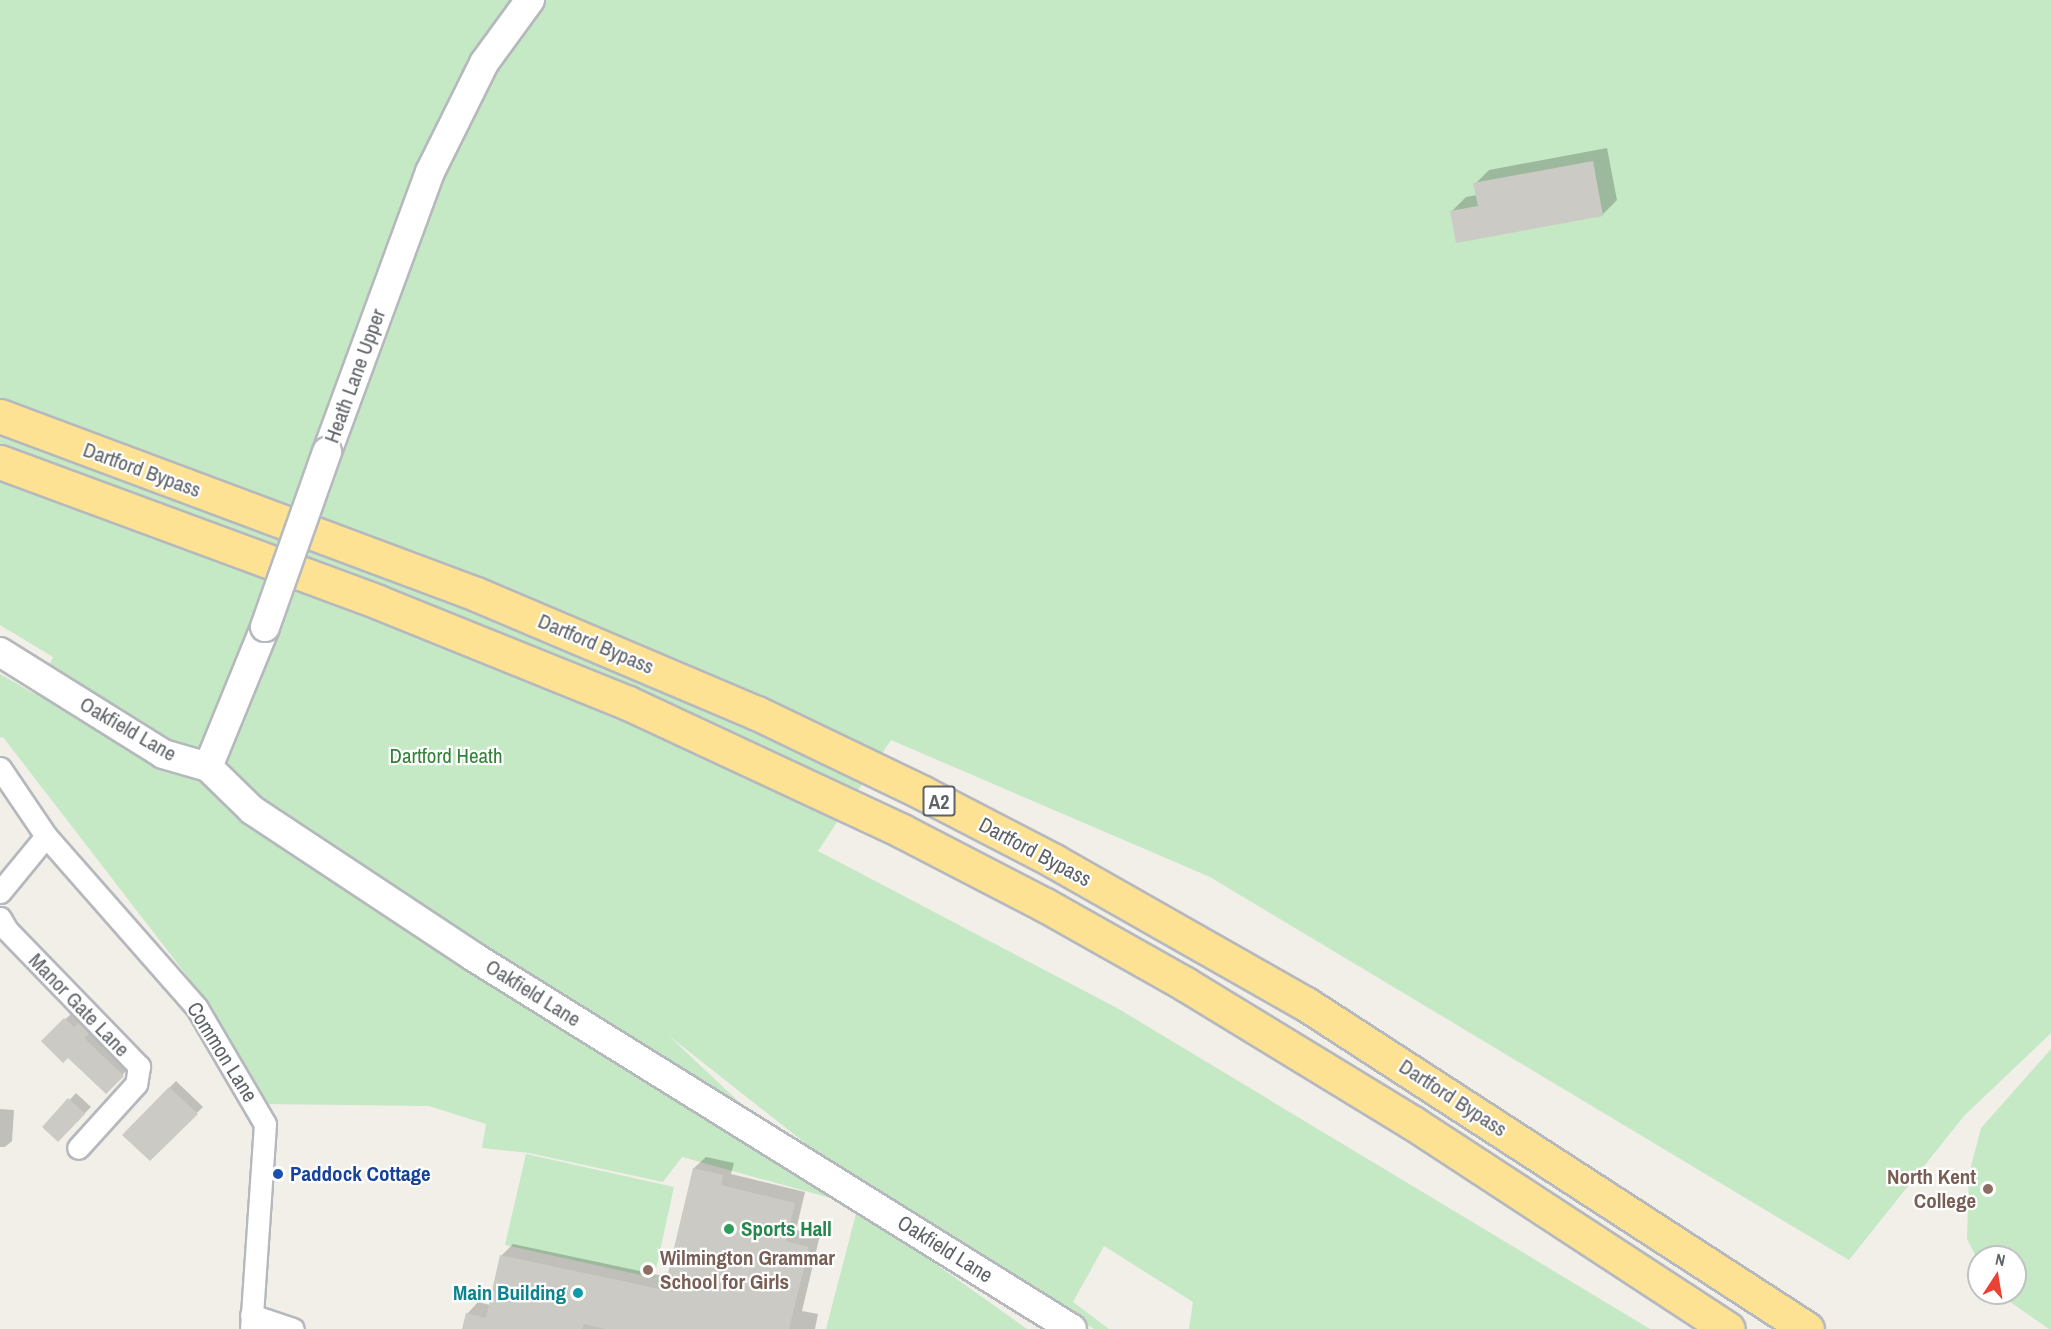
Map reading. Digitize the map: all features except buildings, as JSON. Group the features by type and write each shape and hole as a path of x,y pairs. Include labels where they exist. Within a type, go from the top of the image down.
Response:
{"highway":[{"name":"Dartford Bypass","path":"0,416 497,602 757,713 923,793 1094,883 1305,1005 1807,1329"},
{"name":"Dartford Bypass","path":"0,462 378,602 617,699 902,831 1185,984 1413,1123 1728,1329"}],"street":[{"name":"Heath Lane Upper","path":"208,767 265,627 430,172 484,63 530,0"},
{"name":"Oakfield Lane","path":"0,652 164,754 208,767 252,810 474,957 1072,1329"},
{"name":"Common Lane","path":"0,768 46,836 198,1008 265,1124 251,1322"},
{"path":"0,892 46,836"},
{"name":"Manor Gate Lane","path":"0,918 7,930 139,1066 136,1083 78,1148"},
{"path":"251,1322 293,1329"}],"green space":[{"name":"Dartford Heath","path":"0,0 2051,0 2051,1033 1964,1116 1849,1260 1210,877 891,740 818,851 1117,1008 1650,1329 1189,1329 1193,1302 1104,1246 1073,1302 1109,1329 1094,1329 852,1180 668,1035 845,1202 682,1157 663,1182 529,1153 482,1148 486,1124 429,1106 267,1104 201,994 3,737 0,738 0,674 35,694 53,657 0,625"},
{"path":"2051,1049 2051,1329 2014,1305 2027,1305 2027,1245 1970,1245 1967,1239 1969,1174 1981,1128"},
{"path":"526,1154 674,1187 654,1278 505,1245"},
{"path":"857,1210 895,1235 1027,1329 826,1329"}],"place":[{"name":"Paddock Cottage","path":"278,1174"},
{"name":"North Kent College","path":"1988,1189"},
{"name":"Sports Hall","path":"729,1229"},
{"name":"Wilmington Grammar School for Girls","path":"648,1270"},
{"name":"Main Building","path":"578,1293"}]}
